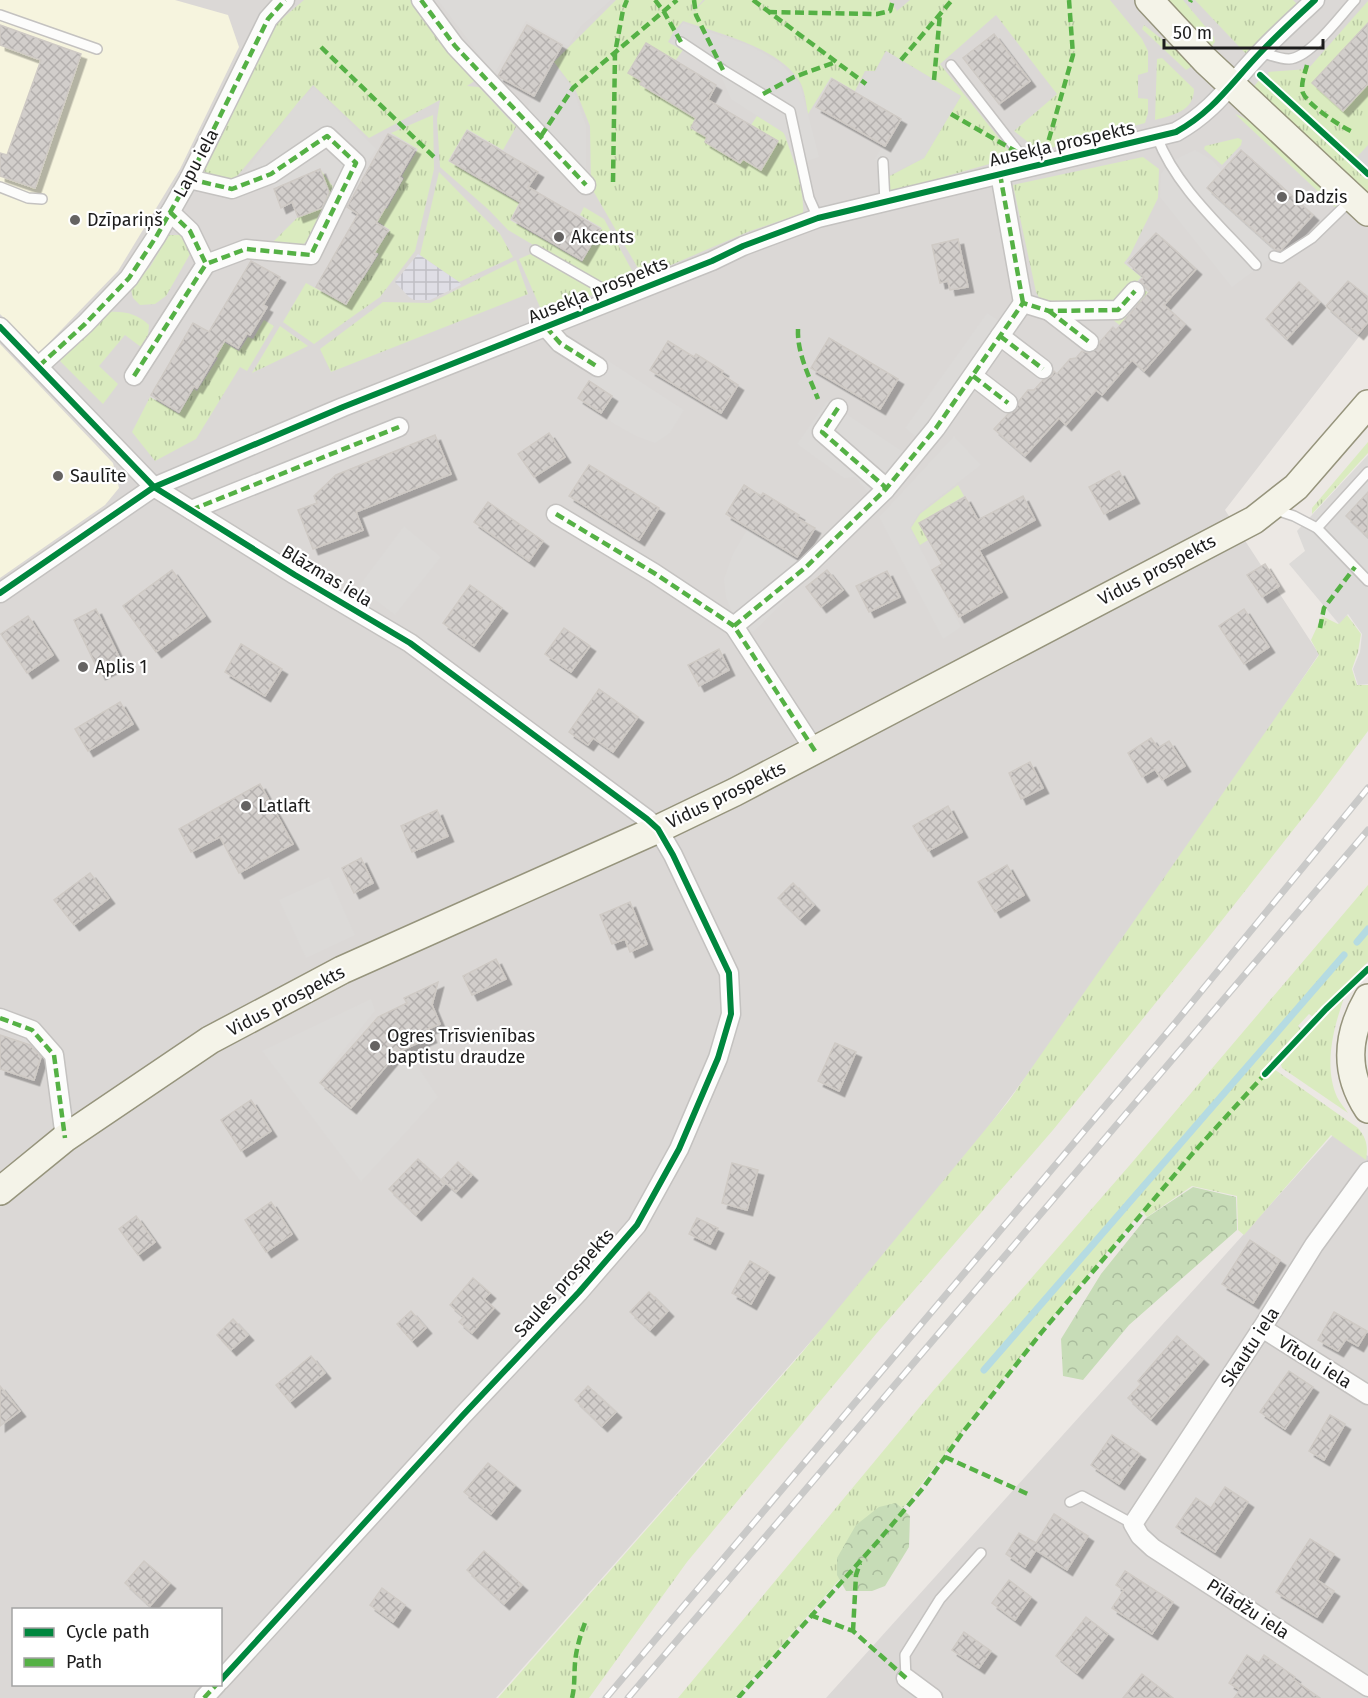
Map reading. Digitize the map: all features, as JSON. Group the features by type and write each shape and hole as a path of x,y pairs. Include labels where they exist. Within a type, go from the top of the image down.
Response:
{"main road":[{"path":"1149,0 1184,39 1232,86 1360,205"},
{"name":"Vidus prospekts","path":"0,1191 65,1138 210,1040 342,970 658,829 814,751 1254,520 1271,509 1296,487 1368,404"},
{"path":"1368,998 1357,1021 1350,1061 1354,1081 1368,1109"}],"street":[{"name":"Lapu iela","path":"39,366 85,324 129,278 189,179 268,19 285,0"},
{"path":"421,0 455,46 586,184"},
{"name":"Ausekļa prospekts","path":"0,593 154,487 343,407 612,302 743,246 818,218 1176,132 1193,123 1215,105 1261,52 1316,0"},
{"path":"134,376 206,264 246,249 311,255 356,162 327,136 271,174 232,189 189,179"},
{"path":"734,626 805,568 885,490 936,428 1023,303 1000,174"},
{"path":"170,212 190,231 206,264"},
{"path":"1023,303 1048,311 1118,310 1135,291"},
{"path":"1048,311 1089,342"},
{"name":"Blāzmas iela","path":"0,327 154,487 410,643 658,829"},
{"path":"546,327 560,343 598,367"},
{"path":"1000,336 1043,369"},
{"path":"973,376 1008,403"},
{"path":"838,408 822,432 884,486 885,490"},
{"path":"191,510 399,427"},
{"path":"556,514 654,573 734,626 814,751"},
{"name":"Saules prospekts","path":"222,1679 463,1415 579,1292 637,1225 680,1149 718,1058 731,1014 729,973 702,914 658,829"},
{"path":"0,1018 32,1030 54,1055 65,1138"},
{"name":"Skautu iela","path":"1133,1524 1314,1245 1368,1171"},
{"name":"Vītolu iela","path":"1262,1328 1368,1395"},
{"name":"Pīlādžu iela","path":"1133,1524 1140,1536 1153,1548 1368,1687"},
{"path":"906,1678 933,1698"},
{"path":"204,1698 215,1686"}],"lane":[{"path":"1261,52 1277,58 1291,59 1307,52 1355,0"},
{"path":"0,15 97,49"},
{"path":"681,42 790,111 809,198 818,218"},
{"path":"951,65 1031,168"},
{"path":"1157,137 1163,153 1184,184 1256,265"},
{"path":"883,162 885,202"},
{"path":"0,187 28,198 42,199"},
{"path":"1274,256 1281,258 1360,205"},
{"path":"535,250 605,290 612,302"},
{"path":"1317,528 1368,472"},
{"path":"1271,509 1294,516 1317,528 1368,581"},
{"path":"1070,1502 1082,1496 1133,1524"},
{"path":"906,1678 905,1655 940,1599 981,1553"}],"shaded area":[{"path":"0,0 1368,0 1368,325 1225,510 1319,654 1116,957 918,1220 496,1698 0,1698"},
{"name":"Dzīpariņš","path":"0,0 175,0 228,15 239,47 180,169 118,271 39,353 0,314"},
{"path":"438,0 611,0 581,26 568,46 526,21 494,74"},
{"path":"683,23 751,46 781,64 800,84 819,157 795,165 784,133 731,99 719,71 670,43"},
{"path":"886,51 961,96 924,158 887,176 883,162 874,160 901,119 856,93 867,71 875,72"},
{"path":"553,63 573,88 586,126 586,185 545,148 516,127"},
{"path":"314,87 376,149 347,194 322,170 276,187 267,182 237,182 299,101"},
{"path":"1195,150 1212,160 1222,171 1208,188 1279,252 1232,287 1160,197 1161,174 1170,162"},
{"path":"418,254 461,285 430,300 414,300 409,297 395,282"},
{"path":"987,313 1001,322 917,438 905,428"},
{"name":"Saulīte","path":"0,344 113,463 119,488 105,505 0,578"},
{"path":"604,358 684,410 670,433 655,443 636,436 611,422 605,407 612,396 589,381"},
{"path":"827,401 908,455 870,495 855,477 844,478 797,444"},
{"path":"954,436 981,465 919,513 910,528 961,627 943,639 879,517"},
{"path":"1368,455 1368,492 1346,516 1368,537 1368,684 1358,685 1353,669 1360,652 1362,634 1348,614 1339,624 1289,564 1305,551 1297,531"},
{"path":"404,526 441,557 395,615 358,587"},
{"path":"748,528 793,556 811,575 753,632 738,622 732,612 726,597 724,579 733,554"},
{"path":"329,877 355,935 306,958 279,900"},
{"path":"371,999 375,1011 318,1082 355,1115 409,1053 438,1097 361,1182 262,1051"},
{"path":"1334,1134 1368,1156 1368,1698 826,1698"}],"green space":[{"path":"304,0 413,0 476,80 467,86 479,87 516,127 503,150 467,129 448,161 519,203 510,220 582,262 602,228 580,215 584,207 604,219 636,278 606,288 508,230 440,167 437,119 440,100 369,138 313,85 233,181 196,176 277,23"},
{"path":"616,0 703,0 688,17 705,0 889,0 897,11 910,0 1110,0 1142,39 1148,51 1148,72 1138,75 1138,98 1148,99 1148,113 1145,123 1039,151 1014,131 1057,94 996,15 940,64 1014,157 887,193 886,178 924,158 961,96 886,51 875,71 865,71 855,91 831,77 808,114 800,82 778,60 748,43 683,21 668,42 683,50 675,61 646,43 628,73 642,81 640,85 681,109 699,114 691,128 707,137 705,142 740,163 743,159 778,141 751,125 757,116 780,129 785,135 795,162 801,185 803,213 750,231 643,277 591,187 590,126 576,91 554,62"},
{"path":"1165,0 1183,0 1214,37 1215,42 1211,47"},
{"path":"1195,0 1293,0 1298,5 1248,56"},
{"path":"1368,1 1368,145 1356,158 1269,78 1268,72 1308,69"},
{"path":"1144,25 1194,65 1186,70 1142,29"},
{"path":"1162,58 1194,89 1190,102 1181,111 1155,120 1157,59"},
{"path":"1261,78 1368,180 1368,197 1251,90"},
{"path":"1235,114 1261,129 1275,141 1342,206 1338,210"},
{"path":"433,115 434,169 415,251 380,297 314,344 283,322 306,283 346,305 361,278 363,279 379,254 375,252 390,230 377,221 384,207 387,209 404,178 402,176 418,149 391,133"},
{"path":"1238,138 1242,140 1241,145 1222,165 1204,149 1205,146"},
{"path":"1143,157 1159,169 1158,198 1124,263 1141,277 1136,283 1150,294 1140,306 1135,301 1124,314 1127,321 1122,327 1112,319 1041,301 1036,292 1013,185"},
{"path":"320,169 334,188 311,236 301,247 272,243 298,217 312,195 328,188"},
{"path":"439,172 500,234 513,257 459,282 420,255"},
{"path":"169,235 182,235 189,244 190,254 166,296 155,304 140,305 133,298 131,290 135,282 150,267"},
{"path":"535,252 603,291 543,314 519,259"},
{"path":"516,260 528,294 331,372 320,349 383,302 430,303"},
{"path":"109,312 131,314 149,325 148,336 141,347 125,335 99,366 118,384 103,404 58,359"},
{"path":"264,320 274,326 247,371 240,367 196,439 155,461 132,432 150,397 179,414 194,389 197,391 218,358 214,355 222,341 239,351 248,337 253,339"},
{"path":"280,326 308,346 252,373"},
{"path":"1368,442 1368,453 1312,514 1312,508"},
{"path":"958,485 964,496 919,523 928,540 920,545 911,528 920,514"},
{"path":"1347,615 1361,634 1352,669 1357,685 1368,685 1368,731 1316,801 1053,1130 876,1334 687,1562 589,1698 498,1698 800,1355 1008,1102 1319,655 1311,640 1322,616 1338,624"},
{"path":"1368,885 1368,962 1313,1017 1309,1014 1298,1026 1301,1029 1261,1072 1268,1078 1274,1069 1358,1128 1366,1143 1366,1160 1331,1135 1244,1235 1238,1230 1237,1196 1192,1186 1147,1217 1142,1211 1051,1319 907,1503 735,1698 678,1698 933,1391 1129,1166"},
{"path":"1345,995 1334,1032 1330,1059 1337,1097 1348,1113 1282,1068 1280,1061"},
{"path":"1193,1187 1236,1197 1237,1230 1129,1325 1083,1380 1063,1376 1061,1339 1101,1274 1146,1218"},
{"path":"896,1503 910,1516 909,1547 885,1586 872,1591 846,1591 837,1575 837,1558 856,1525 879,1507"}],"building":[{"path":"1368,23 1368,84 1343,111 1312,83"},
{"path":"0,25 81,54 35,188 0,176 0,153 7,155 41,60 0,45"},
{"path":"527,25 562,45 534,96 498,76"},
{"path":"994,34 1030,81 999,104 963,58"},
{"path":"646,43 716,85 708,100 778,141 761,170 743,159 740,163 705,142 707,137 691,128 696,118 640,84 642,81 628,73"},
{"path":"832,79 901,119 885,146 816,107"},
{"path":"467,131 538,172 528,187 600,229 582,260 512,219 521,202 450,161"},
{"path":"388,134 415,149 399,177 402,179 376,223 388,230 374,253 377,254 346,304 316,287 358,214 347,207"},
{"path":"1241,150 1313,215 1280,251 1276,250 1207,188"},
{"path":"320,169 329,192 322,208 298,217 292,202 281,208 274,189"},
{"path":"1156,233 1196,269 1164,305 1185,324 1144,371 1132,360 1102,395 1096,390 1066,425 1059,418 1025,456 994,429 1008,414 1016,410 1019,401 1028,390 1034,390 1043,380 1052,376 1054,371 1057,374 1070,359 1076,358 1082,351 1088,353 1097,349 1113,327 1116,330 1150,291 1140,281 1144,277 1128,263"},
{"path":"958,239 968,287 950,290 948,281 940,283 932,245"},
{"path":"251,261 280,277 263,305 267,307 250,335 247,333 238,348 225,340 197,388 194,386 179,412 151,395 193,323 209,332"},
{"path":"1348,281 1368,297 1368,322 1358,334 1326,306"},
{"path":"1299,282 1320,302 1287,339 1266,319"},
{"path":"829,338 898,379 880,409 811,368"},
{"path":"668,341 694,357 696,354 723,371 721,374 738,385 721,413 650,370"},
{"path":"589,381 612,396 601,413 578,398"},
{"path":"549,433 565,457 534,477 518,454"},
{"path":"435,435 451,474 356,512 363,530 313,549 298,510 317,503 314,496 336,475"},
{"path":"589,465 659,508 639,540 569,496"},
{"path":"1119,471 1134,498 1104,514 1089,487"},
{"path":"744,485 761,496 763,493 799,515 797,518 815,528 797,557 726,514"},
{"path":"1368,492 1368,537 1346,516"},
{"path":"1023,496 1035,520 979,550 1002,592 959,617 932,570 942,564 919,523 965,497 978,520"},
{"path":"488,502 543,541 529,561 474,522"},
{"path":"1265,564 1279,586 1262,597 1247,575"},
{"path":"172,570 205,616 156,652 123,606"},
{"path":"827,570 843,590 821,607 806,587"},
{"path":"887,571 900,597 869,612 856,586"},
{"path":"470,585 502,608 474,646 443,623"},
{"path":"96,609 122,663 100,674 74,620"},
{"path":"1244,609 1269,647 1244,664 1219,626"},
{"path":"28,616 53,655 27,673 1,634"},
{"path":"564,628 590,646 571,672 545,654"},
{"path":"241,644 282,669 265,696 225,672"},
{"path":"719,649 729,670 699,686 688,665"},
{"path":"599,689 638,717 613,752 593,738 588,745 569,732"},
{"path":"120,702 133,724 88,751 75,729"},
{"path":"1151,738 1158,748 1169,741 1185,766 1162,780 1155,769 1142,777 1128,753"},
{"path":"1030,762 1043,788 1021,799 1009,773"},
{"name":"Latlaft","path":"260,784 293,844 239,873 220,837 191,852 179,829"},
{"path":"948,806 962,832 928,851 913,826"},
{"path":"437,810 448,836 412,852 401,826"},
{"path":"361,858 373,883 354,893 342,868"},
{"path":"1007,865 1024,895 995,912 978,882"},
{"path":"90,873 109,898 74,925 54,900"},
{"path":"793,883 814,905 800,919 778,898"},
{"path":"630,902 647,944 630,952 625,939 612,944 600,915"},
{"path":"496,959 506,979 472,995 463,976"},
{"name":"Ogres Trīsvienības baptistu draudze","path":"438,982 432,1005 440,1024 428,1029 431,1037 398,1052 351,1108 320,1083 378,1017 407,1003 404,998"},
{"path":"0,1035 30,1045 41,1057 34,1080 0,1069"},
{"path":"835,1043 856,1052 839,1091 818,1081"},
{"path":"251,1100 271,1131 241,1151 221,1120"},
{"path":"418,1159 445,1184 416,1215 389,1189"},
{"path":"458,1162 472,1175 456,1192 442,1179"},
{"path":"732,1163 758,1170 747,1210 722,1203"},
{"path":"271,1202 292,1234 266,1252 245,1220"},
{"path":"136,1216 155,1242 138,1255 119,1229"},
{"path":"697,1218 718,1228 710,1244 689,1234"},
{"path":"1250,1240 1280,1260 1253,1303 1222,1284"},
{"path":"750,1261 769,1272 751,1304 732,1293"},
{"path":"473,1278 490,1293 484,1299 494,1308 472,1333 459,1322 464,1317 450,1305"},
{"path":"649,1292 668,1311 650,1330 630,1312"},
{"path":"411,1311 426,1328 412,1341 397,1324"},
{"path":"1334,1312 1367,1331 1358,1346 1346,1339 1338,1351 1318,1340"},
{"path":"233,1319 248,1335 231,1350 217,1335"},
{"path":"1177,1336 1203,1359 1151,1419 1128,1398 1141,1384 1138,1381"},
{"path":"311,1356 325,1373 290,1402 276,1385"},
{"path":"1289,1371 1313,1387 1285,1429 1260,1412"},
{"path":"0,1386 20,1411 0,1426"},
{"path":"588,1386 616,1412 602,1426 575,1400"},
{"path":"1330,1415 1345,1424 1324,1460 1309,1451"},
{"path":"1112,1435 1140,1454 1119,1484 1091,1465"},
{"path":"488,1463 515,1485 491,1514 464,1492"},
{"path":"1225,1487 1248,1502 1215,1552 1176,1527 1196,1498 1211,1508"},
{"path":"1054,1514 1088,1536 1067,1570 1036,1550 1025,1567 1006,1554 1019,1533 1036,1543"},
{"path":"1310,1539 1334,1554 1317,1580 1334,1591 1317,1617 1276,1592"},
{"path":"484,1551 522,1585 504,1604 467,1570"},
{"path":"144,1561 170,1583 150,1606 125,1583"},
{"path":"1125,1571 1173,1602 1152,1634 1112,1608 1124,1590 1116,1585"},
{"path":"1009,1580 1031,1597 1015,1620 992,1603"},
{"path":"382,1588 405,1605 393,1622 370,1605"},
{"path":"1086,1617 1108,1634 1077,1673 1056,1656"},
{"path":"964,1632 991,1651 979,1668 952,1650"},
{"path":"1247,1655 1259,1663 1264,1655 1320,1698 1234,1698 1240,1690 1229,1683"},
{"path":"1142,1674 1173,1698 1123,1698"}],"waterway":[{"path":"1357,942 1368,929"},
{"path":"984,1370 1344,955"}],"railway":[{"path":"606,1698 1176,1022 1368,788"},
{"path":"628,1698 1368,830"}],"marked path":[{"path":"39,366 85,324 129,278 156,237 189,179 268,19 285,0"},
{"path":"421,0 455,46 586,185"},
{"path":"613,182 615,53 627,0"},
{"path":"655,0 681,42"},
{"path":"541,136 573,88 677,0"},
{"path":"694,0 696,15 723,70"},
{"path":"753,0 866,84"},
{"path":"768,12 877,14 890,11 893,0"},
{"path":"901,60 952,0"},
{"path":"1045,153 1073,55 1069,0"},
{"path":"934,80 940,14"},
{"path":"321,47 436,159"},
{"path":"763,94 794,77 836,62"},
{"path":"1307,65 1302,86 1306,98 1325,115 1353,132"},
{"path":"951,114 1022,155"},
{"path":"189,179 232,189 271,174 327,136 356,163 311,255 246,249 206,264"},
{"path":"1000,174 1023,303"},
{"path":"134,376 206,264 190,231 170,212"},
{"path":"815,751 734,626 805,568 885,490 936,428 1023,303 1049,311 1118,310 1135,291"},
{"path":"1049,311 1089,342"},
{"path":"546,327 560,343 598,367"},
{"path":"798,329 802,356 818,399"},
{"path":"1000,336 1043,369"},
{"path":"973,376 1008,403"},
{"path":"838,408 822,432 884,486 885,490"},
{"path":"191,510 399,427"},
{"path":"556,514 654,573 734,626"},
{"path":"1320,628 1324,608 1355,567"},
{"path":"0,1018 32,1030 54,1055 65,1138"},
{"path":"738,1698 923,1488 963,1432 1041,1333 1193,1153 1265,1074"},
{"path":"945,1457 1030,1495"},
{"path":"853,1631 856,1575 860,1563"},
{"path":"810,1615 853,1631 906,1678"},
{"path":"572,1698 576,1652 586,1620"},
{"path":"204,1698 215,1686"}],"cycle path":[{"path":"0,593 154,487 343,407 712,261 743,246 818,218 1176,132 1212,106 1267,45 1315,0"},
{"path":"1260,75 1368,174"},
{"path":"0,327 154,487 410,643 647,819 658,829 673,855 729,973 731,1014 718,1058 679,1149 637,1225 579,1292 463,1415 222,1679"},
{"path":"1265,1074 1326,1009 1368,969"}],"place":[{"name":"Dadzis","path":"1282,197"},
{"name":"Dzīpariņš","path":"75,220"},
{"name":"Akcents","path":"559,237"},
{"name":"Saulīte","path":"58,476"},
{"name":"Aplis 1","path":"83,667"},
{"name":"Latlaft","path":"246,806"},
{"name":"Ogres Trīsvienības baptistu draudze","path":"375,1046"}]}
